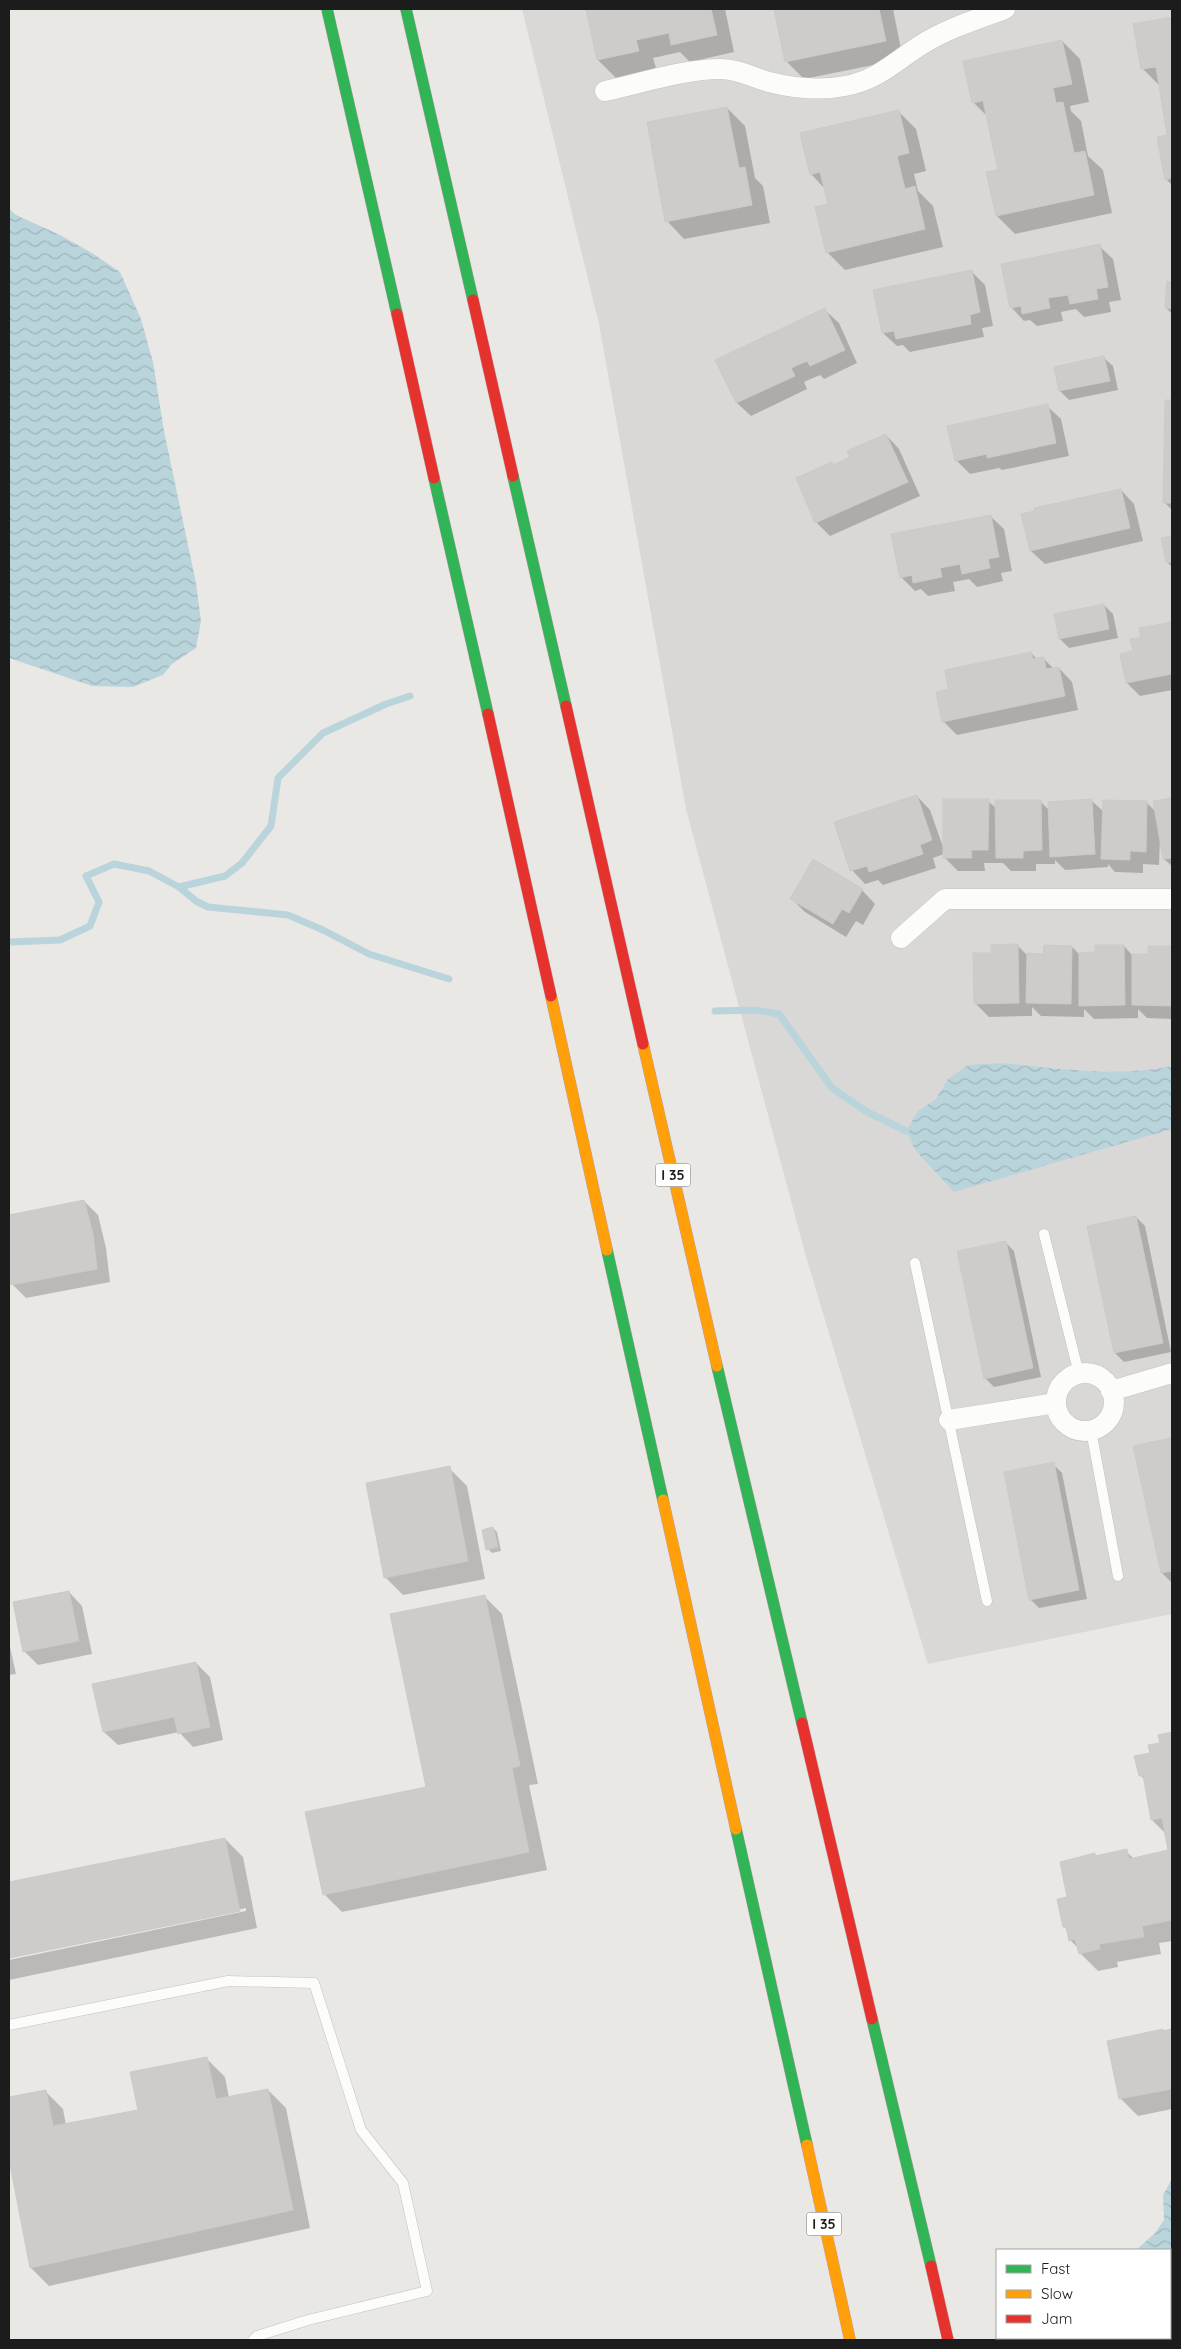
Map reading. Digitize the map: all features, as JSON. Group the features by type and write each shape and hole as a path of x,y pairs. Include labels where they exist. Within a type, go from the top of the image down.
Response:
{"highway":[{"name":"I 35","path":"326,9 481,684 850,2340"},
{"name":"I 35","path":"406,9 713,1350 948,2340"}],"street":[{"path":"605,92 722,68 795,86 820,90 845,86 866,80 889,69 921,45 971,21 1005,9"},
{"path":"901,938 945,899 1172,899"},
{"path":"1111,1391 1172,1373"},
{"path":"1079,1374 1096,1376 1107,1384 1111,1391 1113,1406 1110,1415 1104,1423 1091,1430 1081,1430 1067,1424 1060,1417 1056,1403 1057,1394 1063,1382 1079,1374"},
{"path":"949,1420 1056,1403"}],"lane":[{"path":"1044,1234 1079,1374"},
{"path":"915,1264 987,1601"},
{"path":"1091,1430 1118,1576"},
{"path":"9,2025 228,1981 314,1983 361,2130 403,2183 427,2291 308,2320 257,2336 253,2340"}],"shaded area":[{"path":"522,9 1172,9 1172,1614 928,1664 805,1253 686,809 599,324"}],"water":[{"path":"9,209 16,215 60,235 92,253 120,272 141,319 153,362 164,431 196,583 201,621 196,648 172,664 163,675 133,687 92,686 9,658"},
{"path":"1001,1063 1107,1072 1150,1070 1172,1066 1172,1129 954,1192 915,1150 906,1131 918,1111 936,1099 948,1079 968,1065"},
{"path":"1172,2179 1172,2340 1113,2340 1171,2339 1171,2249 1137,2249 1155,2233 1164,2220 1163,2195"}],"building":[{"path":"586,9 711,9 717,35 671,45 669,33 636,40 639,51 597,60"},
{"path":"774,9 879,9 886,41 785,62"},
{"path":"1172,17 1172,178 1165,180 1157,137 1167,135 1156,67 1141,69 1133,24"},
{"path":"1062,40 1072,84 1053,88 1056,103 1063,102 1074,153 1085,151 1094,195 996,216 986,172 998,170 983,101 972,103 963,61"},
{"path":"727,107 739,168 745,167 752,205 665,222 647,122"},
{"path":"899,110 909,153 897,156 905,189 915,186 925,229 826,253 815,207 828,204 820,172 810,175 800,133"},
{"path":"1100,244 1108,287 1096,289 1098,299 1070,304 1068,295 1048,298 1050,308 1022,314 1021,306 1010,308 1001,264"},
{"path":"972,270 980,312 970,315 971,324 896,339 894,331 882,333 873,290"},
{"path":"1167,281 1172,282 1172,309 1165,308"},
{"path":"825,308 845,350 810,366 807,361 791,368 795,376 736,403 715,360"},
{"path":"1104,356 1110,381 1059,391 1054,367"},
{"path":"1165,400 1172,400 1172,503 1163,503"},
{"path":"1048,404 1056,443 987,458 987,454 955,461 947,426"},
{"path":"886,434 908,482 815,523 796,478 832,462 833,465 850,457 847,451"},
{"path":"1121,489 1130,528 1030,551 1021,514 1035,511 1034,508"},
{"path":"991,515 999,557 988,559 990,568 962,574 960,564 940,568 942,577 913,583 912,575 900,578 891,534"},
{"path":"1172,536 1172,562 1166,563 1161,538"},
{"path":"1104,604 1109,629 1059,639 1054,614"},
{"path":"1172,622 1172,674 1126,683 1120,654 1133,651 1130,639 1141,637 1139,628"},
{"path":"1031,652 1033,659 1044,657 1046,669 1059,667 1065,696 942,722 936,692 948,689 945,670"},
{"path":"917,795 932,840 920,845 923,854 869,872 867,866 850,871 834,822"},
{"path":"1172,798 1172,858 1163,859 1153,801"},
{"path":"943,799 989,799 988,850 971,850 972,858 943,858"},
{"path":"1092,799 1095,854 1050,857 1048,802"},
{"path":"995,800 1041,800 1042,850 1023,851 1023,858 996,858"},
{"path":"1103,800 1147,801 1146,852 1130,851 1130,860 1101,859"},
{"path":"813,859 863,889 849,913 842,909 833,924 790,899"},
{"path":"1018,944 1019,1003 974,1004 973,953 991,953 991,945"},
{"path":"1044,945 1072,946 1071,1004 1026,1003 1027,953 1043,954"},
{"path":"1095,945 1124,945 1125,1005 1079,1006 1079,953 1095,952"},
{"path":"1148,946 1172,946 1172,1006 1132,1005 1132,954 1148,954"},
{"path":"84,1200 93,1234 97,1269 11,1285 9,1274 9,1215"},
{"path":"1136,1216 1163,1343 1114,1353 1087,1226"},
{"path":"1006,1241 1033,1368 984,1379 957,1251"},
{"path":"1172,1438 1172,1571 1161,1573 1133,1446"},
{"path":"1054,1462 1079,1590 1029,1600 1004,1472"},
{"path":"450,1466 468,1561 384,1578 366,1483"},
{"path":"493,1527 498,1547 486,1550 482,1530"},
{"path":"69,1591 79,1641 23,1652 13,1602"},
{"path":"485,1595 520,1766 512,1768 529,1852 323,1895 305,1812 426,1787 390,1614"},
{"path":"196,1662 210,1727 178,1734 174,1717 103,1732 92,1684"},
{"path":"1172,1732 1172,1920 1142,1926 1144,1937 1099,1944 1100,1949 1079,1954 1075,1939 1069,1941 1066,1927 1063,1927 1057,1899 1067,1897 1060,1862 1095,1853 1095,1856 1127,1849 1129,1859 1168,1850 1162,1818 1151,1820 1143,1775 1139,1776 1134,1756 1150,1753 1148,1745 1160,1743 1158,1735"},
{"path":"225,1838 240,1911 9,1958 9,1882"},
{"path":"1163,2029 1163,2031 1172,2029 1172,2089 1119,2099 1107,2041"},
{"path":"207,2057 216,2099 268,2089 293,2210 30,2268 9,2159 9,2097 46,2090 53,2126 138,2110 130,2072"}],"waterway":[{"path":"179,887 225,876 242,863 271,826 278,778 323,733 386,704 410,696"},
{"path":"9,942 60,940 90,926 99,902 86,876 114,864 149,871 179,887 196,901 208,907 288,915 323,930 369,954 449,979"},
{"path":"715,1011 755,1010 779,1014 832,1088 867,1112 906,1131"}],"traffic: fast":[{"path":"327,9 397,314"},
{"path":"406,9 473,300"},
{"path":"513,476 566,706"},
{"path":"434,478 488,714"},
{"path":"607,1250 663,1500"},
{"path":"717,1366 802,1723"},
{"path":"736,1829 807,2145"},
{"path":"872,2019 931,2266"}],"traffic: slow":[{"path":"551,996 607,1250"},
{"path":"643,1044 717,1366"},
{"path":"663,1500 736,1829"},
{"path":"807,2145 850,2340"}],"traffic: jam":[{"path":"473,300 513,476"},
{"path":"397,314 434,478"},
{"path":"566,706 643,1044"},
{"path":"488,714 551,996"},
{"path":"802,1723 872,2019"},
{"path":"931,2266 948,2340"}]}
